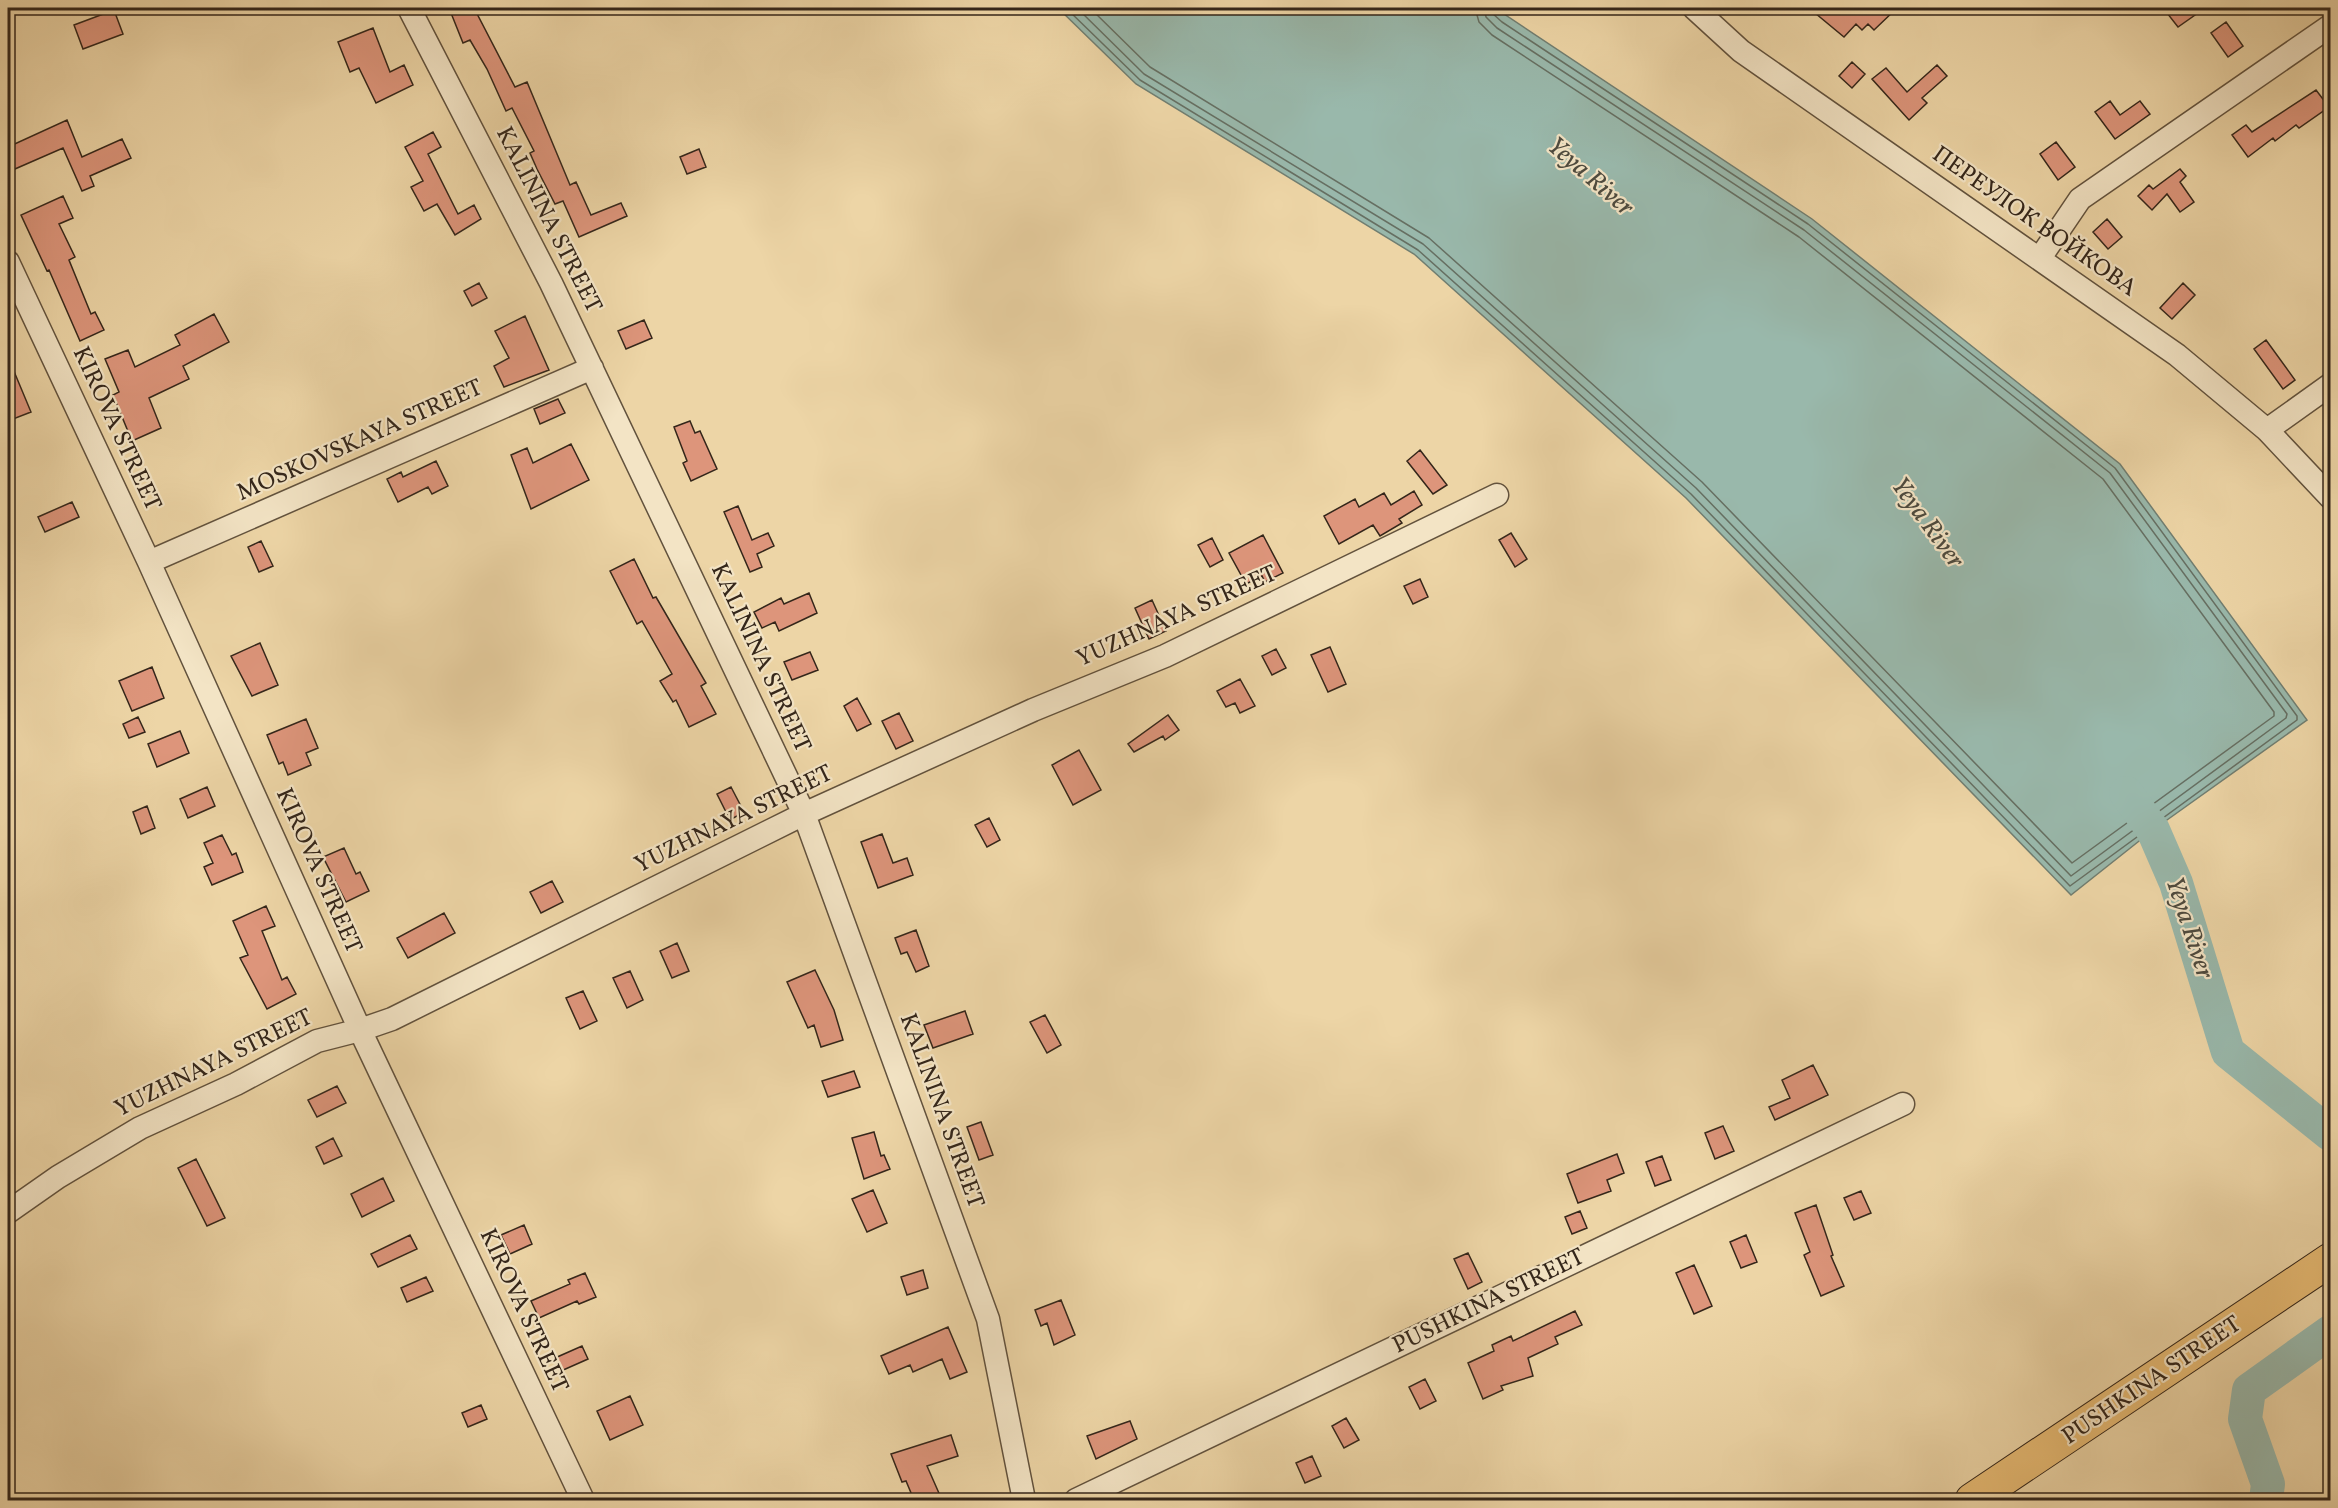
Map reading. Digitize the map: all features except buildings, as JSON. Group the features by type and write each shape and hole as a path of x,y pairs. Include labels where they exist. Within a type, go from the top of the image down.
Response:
{"main road":[{"name":"PUSHKINA STREET","path":"1972,1500 2326,1263"}],"street":[{"name":"KALININA STREET","path":"409,8 592,368 804,814 988,1319 1024,1500"},
{"name":"ПЕРЕУЛОК ВОЙКОВА","path":"1694,8 1741,51 2177,356 2267,430 2331,497"},
{"path":"2040,258 2080,199 2331,26"},
{"name":"KIROVA STREET","path":"8,262 149,562 360,1030 583,1500"},
{"name":"MOSKOVSKAYA STREET","path":"149,562 592,368"},
{"path":"2267,430 2331,385"},
{"name":"YUZHNAYA STREET","path":"8,1212 58,1177 140,1128 236,1084 317,1041 392,1019 804,814 1033,710 1165,656 1497,495"},
{"name":"PUSHKINA STREET","path":"1076,1500 1903,1104"}],"water":[{"path":"1058,8 1495,8 1812,219 2120,464 2307,720 2153,830 2071,895 1686,498 1414,254 1136,84"}],"waterway":[{"name":"Yeya River","path":"2126,793 2153,830 2176,883 2228,1052 2330,1134"},
{"name":"Yeya River","path":"2266,1500 2268,1484 2245,1419 2249,1390 2330,1332"}]}
